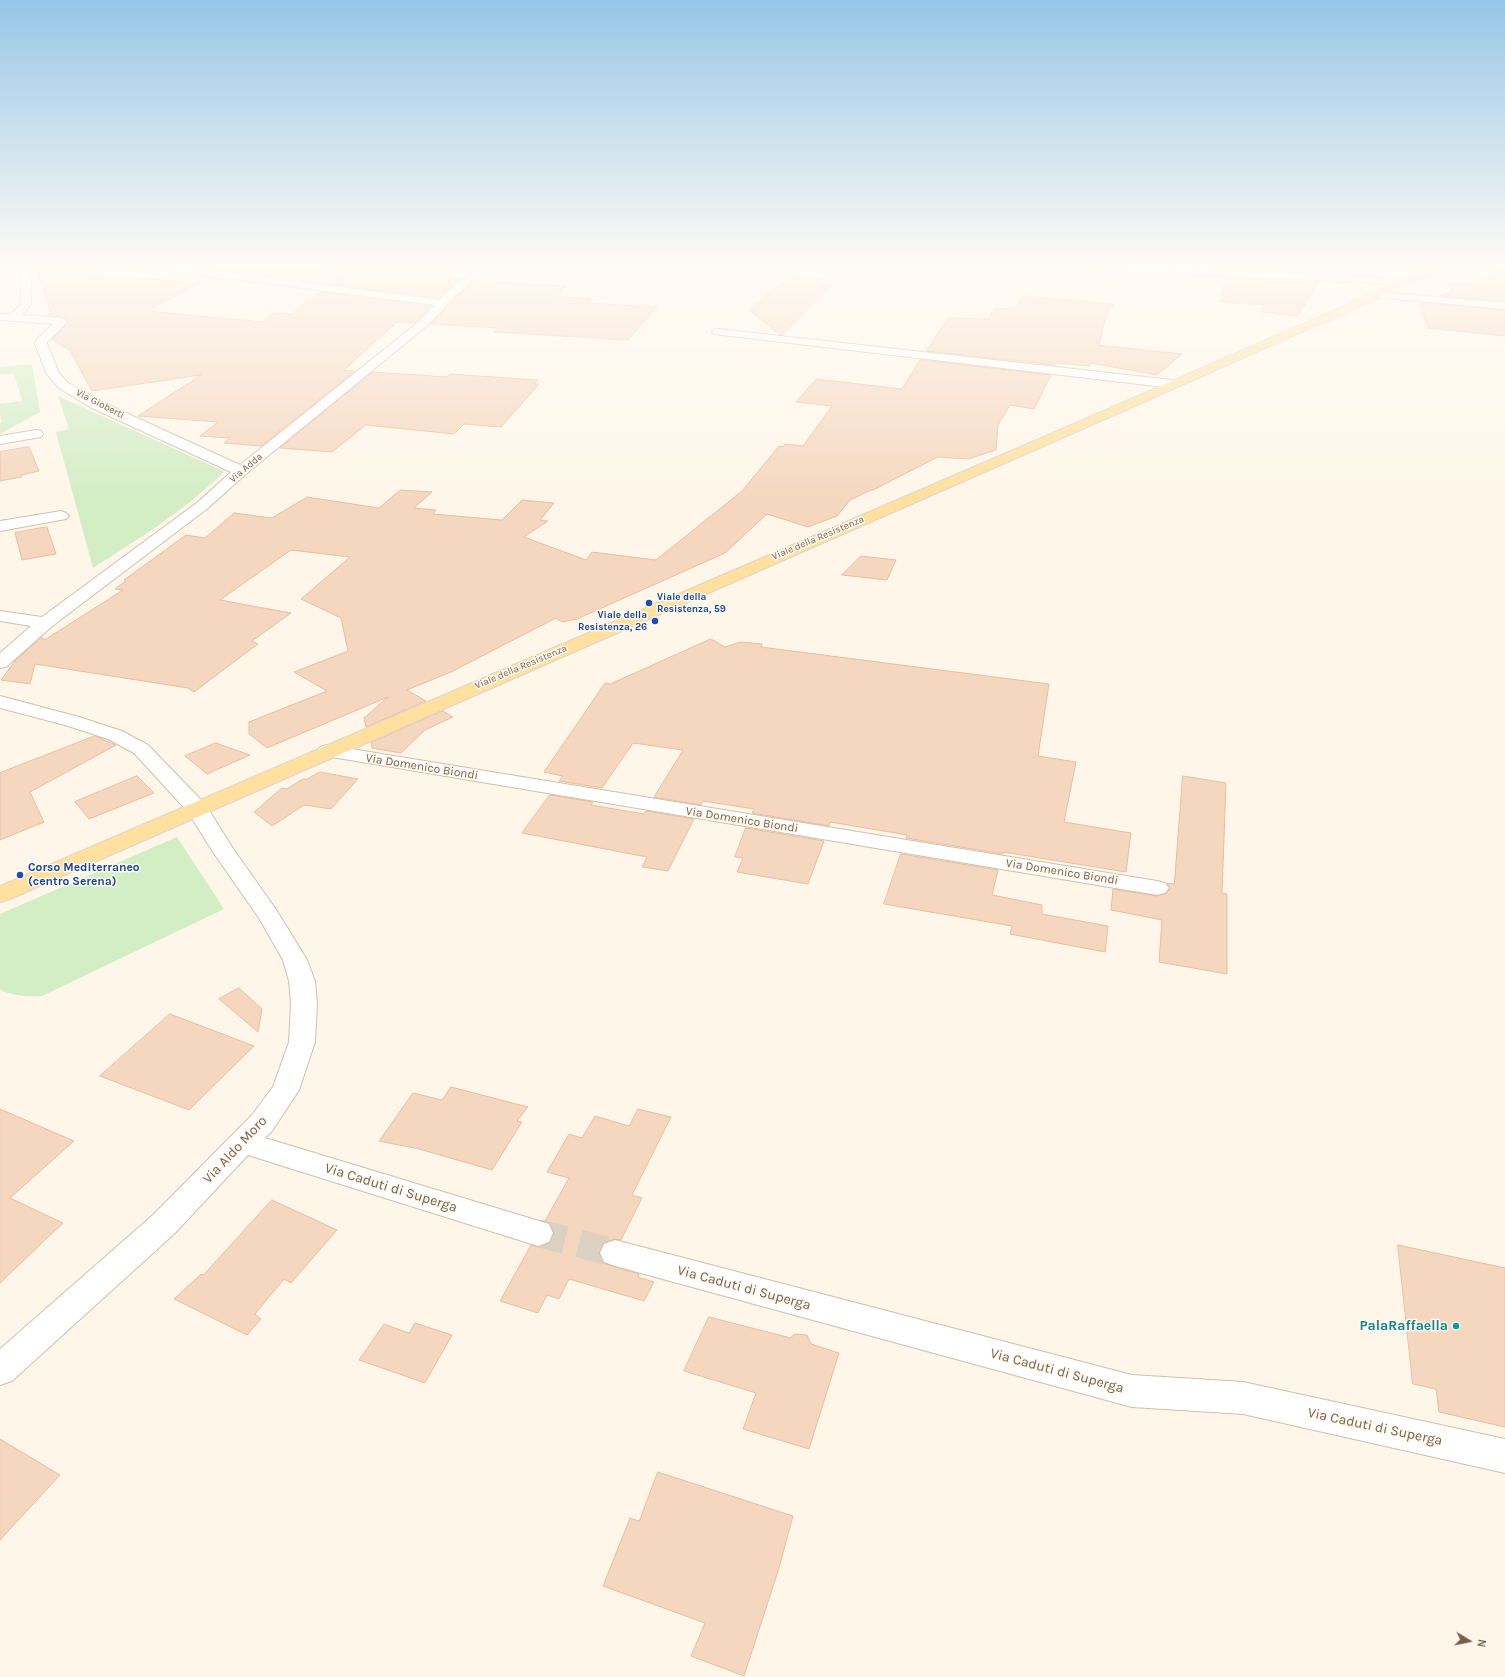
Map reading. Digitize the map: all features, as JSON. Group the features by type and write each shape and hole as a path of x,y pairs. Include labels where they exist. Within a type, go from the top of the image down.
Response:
{"main road":[{"name":"Viale della Resistenza","path":"0,895 327,751 1261,345"}],"street":[{"name":"Via Gioberti","path":"42,345 53,374 63,385 95,404 241,471"},
{"name":"Via Adda","path":"0,663 45,623 203,505 241,471 395,345"},
{"path":"834,345 1172,384"},
{"path":"0,440 36,434"},
{"path":"0,526 61,516"},
{"path":"0,616 45,623"},
{"name":"Via Aldo Moro","path":"0,702 72,721 115,735 141,749 197,809 224,852 269,916 295,960 302,981 304,1004 302,1042 285,1090 262,1123 164,1224 0,1370"},
{"name":"Via Domenico Biondi","path":"327,751 1157,888"},
{"name":"Via Caduti di Superga","path":"244,1143 538,1233"},
{"name":"Via Caduti di Superga","path":"614,1253 1132,1391 1243,1398 1505,1456"}],"green space":[{"path":"32,364 40,412 0,434 0,423 2,422 0,404 22,401 14,374 0,375 0,367"},
{"path":"58,396 224,472 178,511 93,568 56,432 69,429"},
{"path":"177,837 224,909 42,996 21,996 0,990 0,914"}],"building":[{"path":"61,345 371,345 344,370 355,371 261,446 224,443 230,438 200,436 218,422 138,416 201,375 92,391 69,349"},
{"path":"930,345 1101,345 1182,354 1157,375 1091,363 1089,366 1058,363 1056,365 926,351"},
{"path":"920,360 1051,375 1034,409 1010,405 998,425 996,450 968,459 938,457 850,500 837,516 808,527 767,514 725,553 577,619 562,622 556,618 451,672 407,690 426,701 366,727 364,718 388,697 267,748 249,734 249,722 327,691 294,672 348,651 341,618 301,599 350,557 291,550 220,600 291,613 252,641 258,644 194,692 188,688 35,664 30,684 1,680 15,661 42,637 42,639 46,639 123,590 115,589 126,581 124,580 186,535 205,538 234,513 272,518 307,497 379,508 400,490 432,492 414,508 436,510 433,514 502,520 522,500 554,503 540,520 548,521 524,537 586,560 592,552 656,560 742,491 779,446 783,447 785,444 803,446 832,406 796,402 816,379 902,389"},
{"path":"373,372 447,377 450,374 538,380 534,384 539,384 501,427 464,424 454,434 366,425 332,452 280,448"},
{"path":"29,447 39,471 22,475 21,477 0,481 0,452"},
{"path":"47,527 56,554 22,560 15,533"},
{"path":"861,556 896,560 887,580 842,575"},
{"path":"711,639 725,647 741,642 762,644 761,647 1049,684 1038,756 1076,762 1064,822 1131,833 1126,872 906,838 907,835 830,822 829,826 752,813 754,809 703,801 701,805 654,797 683,750 633,743 602,788 559,781 563,776 544,772 605,683 610,684"},
{"path":"443,711 453,717 425,730 401,753 372,748 371,743"},
{"path":"95,736 116,745 30,792 44,822 0,840 0,773"},
{"path":"216,743 250,755 207,774 185,756"},
{"path":"320,772 358,779 331,809 304,805 272,826 254,812 282,788 287,789 303,779 307,779"},
{"path":"137,776 154,793 89,819 75,802"},
{"path":"1183,776 1226,783 1222,893 1227,894 1227,974 1159,962 1162,920 1111,910 1113,889 1157,896 1165,894 1170,889 1167,883 1174,884"},
{"path":"550,795 593,802 591,805 644,814 646,811 694,819 668,871 642,867 647,857 522,833"},
{"path":"746,828 824,841 808,884 737,872 743,858 735,857"},
{"path":"901,854 998,870 992,895 1042,905 1042,914 1108,926 1105,952 1010,934 1012,926 884,904"},
{"path":"239,988 262,1009 258,1032 219,999"},
{"path":"170,1014 254,1046 189,1110 100,1076"},
{"path":"451,1087 528,1107 517,1121 522,1122 492,1170 419,1149 379,1141 413,1093 442,1100"},
{"path":"0,1109 74,1141 10,1198 63,1223 0,1283"},
{"path":"638,1109 671,1117 632,1195 642,1198 621,1240 614,1239 603,1243 599,1254 603,1263 639,1274 638,1277 654,1282 644,1301 569,1279 559,1299 547,1295 538,1313 500,1301 531,1245 539,1247 550,1243 554,1234 550,1223 545,1221 569,1178 547,1172 569,1134 582,1138 595,1116 629,1126"},
{"path":"272,1200 337,1230 291,1283 284,1279 255,1314 261,1319 247,1335 174,1299 201,1274 203,1275"},
{"name":"PalaRaffaella","path":"1398,1245 1505,1268 1505,1427 1439,1412 1436,1389 1413,1384"},
{"path":"709,1317 791,1338 794,1334 807,1335 811,1344 839,1353 809,1449 743,1429 756,1393 684,1371"},
{"path":"415,1323 452,1335 425,1383 359,1360 384,1324 409,1333"},
{"path":"0,1439 60,1475 0,1540"},
{"path":"658,1472 793,1516 779,1568 744,1676 691,1656 705,1623 603,1586 630,1518 639,1521"}],"tunnel":[{"path":"538,1233 615,1253"}],"place":[{"name":"Viale della Resistenza, 59","path":"649,603"},
{"name":"Viale della Resistenza, 26","path":"655,621"},
{"name":"Corso Mediterraneo (centro Serena)","path":"20,875"},
{"name":"PalaRaffaella","path":"1456,1326"}]}
